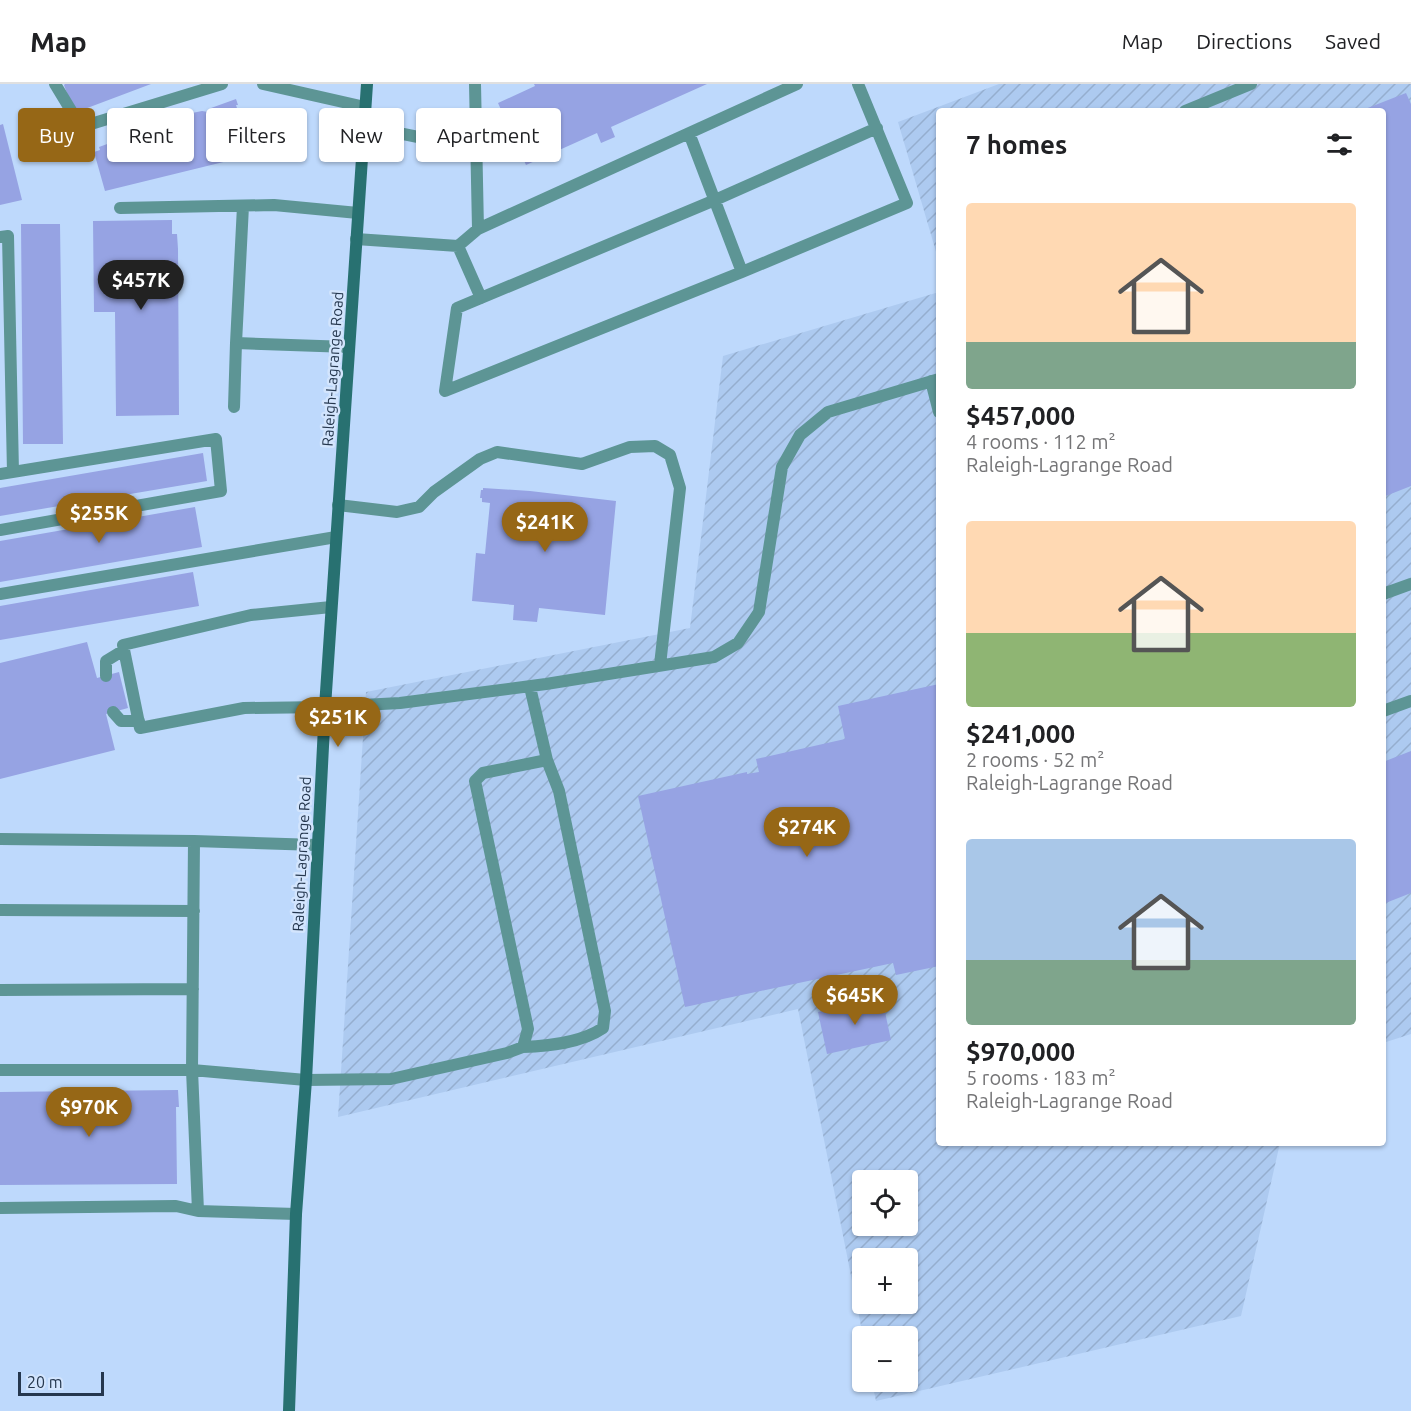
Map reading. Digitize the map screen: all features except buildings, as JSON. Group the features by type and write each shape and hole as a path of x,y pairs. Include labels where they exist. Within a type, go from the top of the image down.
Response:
{"main road":[{"name":"Raleigh-Lagrange Road","path":"365,107 367,84"},
{"name":"Raleigh-Lagrange Road","path":"289,1411 296,1214 306,1080 325,707 362,162"}],"lane":[{"path":"55,84 81,127 222,84"},
{"path":"475,84 476,108"},
{"path":"356,239 458,246 478,229 797,84"},
{"path":"858,84 877,128 907,203 445,391 457,308 715,200 877,128"},
{"path":"1192,108 1251,84"},
{"path":"270,85 365,107"},
{"path":"689,133 742,272"},
{"path":"477,162 478,229"},
{"path":"120,208 274,205 358,213"},
{"path":"234,407 243,206"},
{"path":"0,237 8,236 13,472"},
{"path":"458,246 481,298"},
{"path":"236,343 349,347"},
{"path":"331,607 251,615 123,645 140,728 244,708 400,703 530,687 714,657 738,643 759,612 782,467 800,435 828,412 935,380"},
{"path":"0,474 216,439 221,491 0,530"},
{"path":"338,505 397,512 419,507 434,492 471,466 497,452 582,464 630,447 655,446 670,455 680,488 660,665"},
{"path":"0,594 336,537"},
{"path":"1386,593 1411,584"},
{"path":"106,676 106,661 124,650"},
{"path":"0,1070 192,1070 306,1080 391,1079 507,1053 523,1047 545,1046 593,1035 603,1028 605,1011 559,791 547,760 530,687"},
{"path":"1386,710 1411,701"},
{"path":"113,711 121,721 139,721"},
{"path":"523,1047 528,1029 475,781 483,773 547,760"},
{"path":"0,839 317,845"},
{"path":"194,841 192,1070 198,1211"},
{"path":"0,910 194,911"},
{"path":"0,990 193,989"},
{"path":"0,1208 176,1206 198,1211 296,1214"}],"shaded area":[{"path":"999,84 1411,84 1411,1034 1386,1042 1386,108 936,108 936,252 898,122"},
{"path":"936,293 936,1146 1279,1146 1241,1316 918,1391 918,1326 861,1326 859,1314 918,1314 918,1248 852,1248 852,1281 798,1009 338,1117 366,692 690,628 723,356"},
{"path":"874,1392 915,1392 876,1401"}]}
